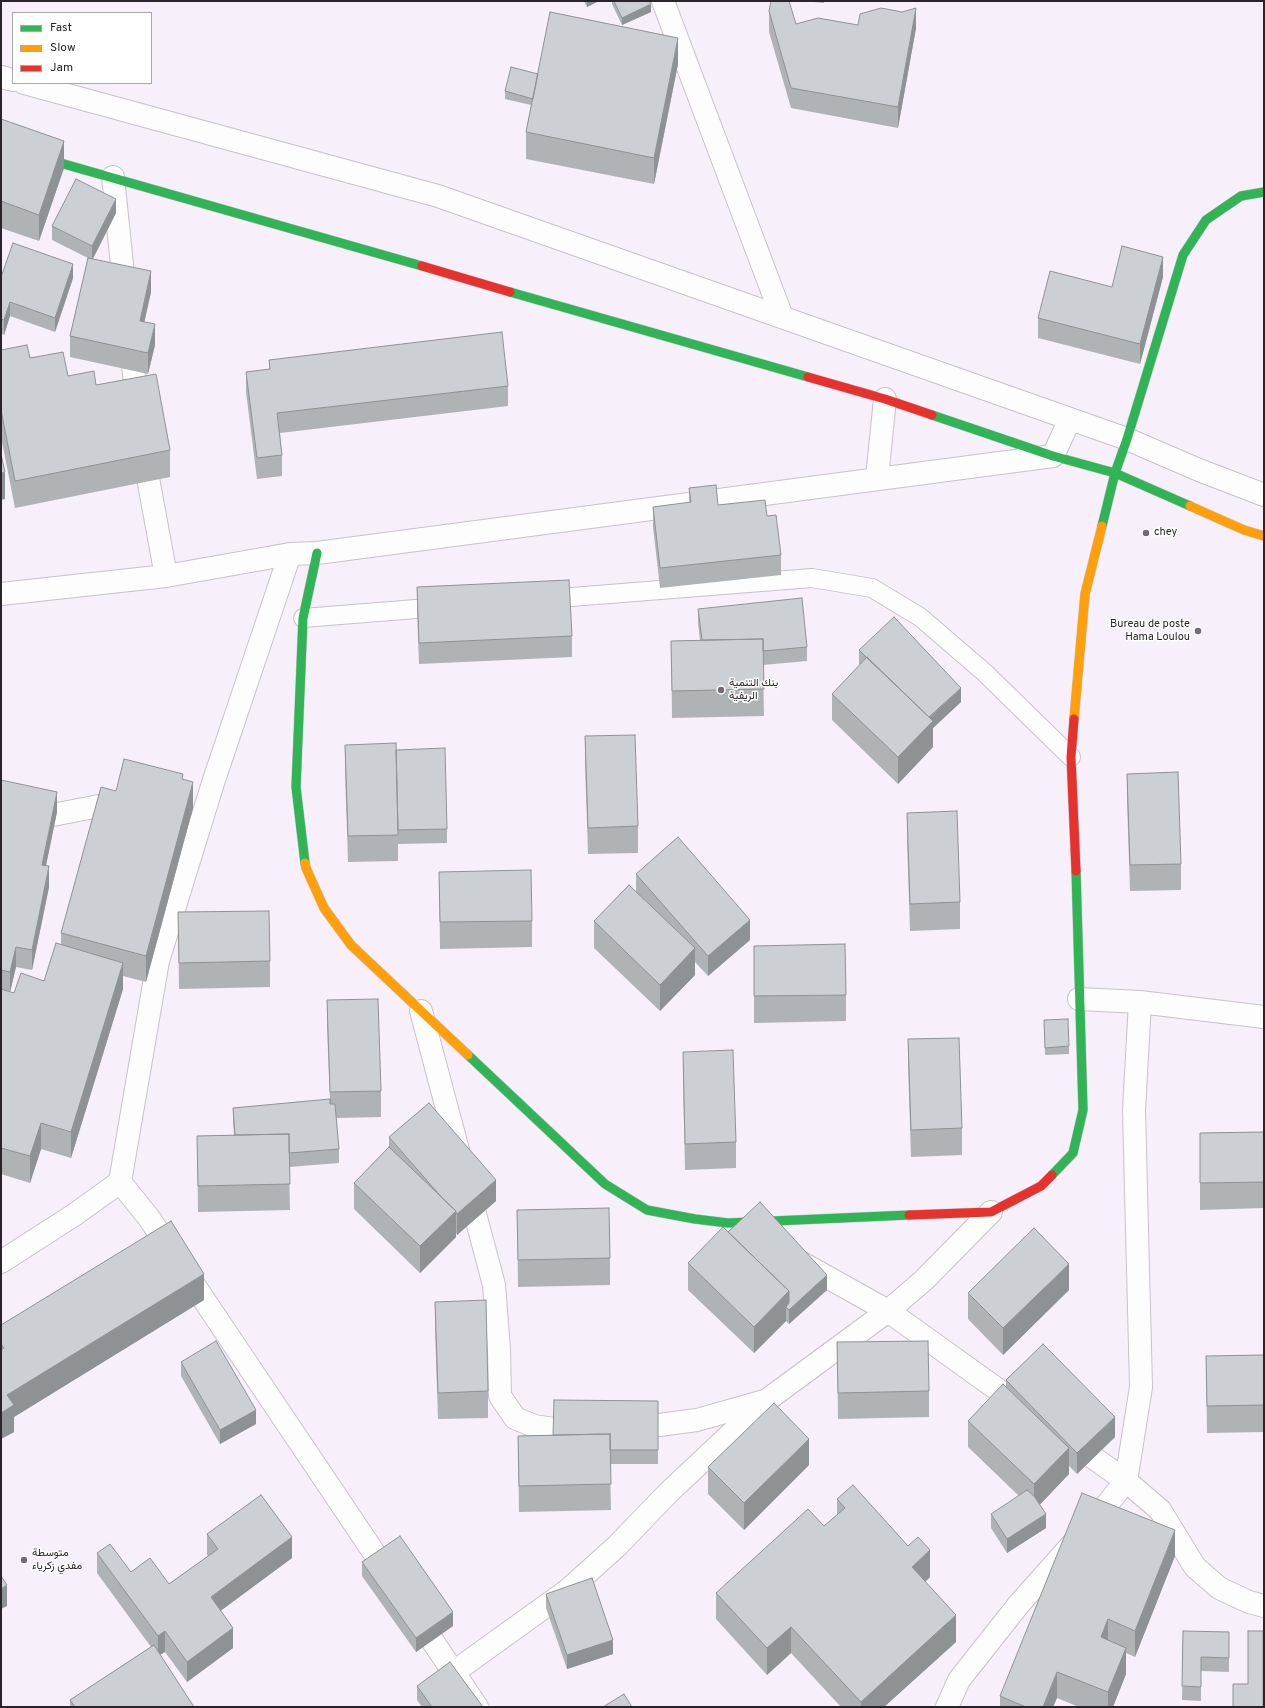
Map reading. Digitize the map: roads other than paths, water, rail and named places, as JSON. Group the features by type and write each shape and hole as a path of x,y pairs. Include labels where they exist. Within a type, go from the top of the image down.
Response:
{"street":[{"path":"663,1 782,317"},
{"path":"1,77 12,80"},
{"path":"28,84 438,196 1127,439 1199,470 1264,495"},
{"path":"1,146 885,399 1053,456 1115,473 1244,530 1264,536"},
{"path":"113,177 116,222 128,320 138,438 166,576"},
{"path":"454,1672 568,1590 617,1546 668,1493 767,1400 888,1311 924,1280 991,1212 1041,1186 1074,1153 1083,1110 1077,898 1071,757 1085,594 1115,473 1127,439 1183,255 1206,220 1241,196 1264,192"},
{"path":"877,478 885,399"},
{"path":"1053,456 1070,419"},
{"path":"1,594 166,576 290,554 317,552 1053,456"},
{"path":"317,552 303,618 296,787 306,868 324,908 351,945 605,1184 647,1210 695,1219 728,1223 991,1212"},
{"path":"1,1262 74,1215 120,1182 158,961 213,783 290,554"},
{"path":"189,788 213,783"},
{"path":"1,825 142,797"},
{"path":"1079,999 1140,1002 1264,1017"},
{"path":"947,1707 959,1680 1006,1621 1126,1481 1141,1387 1134,1110 1140,1002"},
{"path":"421,1011 494,1285 499,1349 500,1396 515,1418 534,1426 567,1431 614,1430 697,1420 767,1400"},
{"path":"120,1182 149,1218 477,1707"},
{"path":"728,1223 763,1242"},
{"path":"784,1253 888,1311 1036,1416"},
{"path":"1055,1430 1126,1481 1160,1510 1195,1567 1219,1588 1249,1602 1264,1606"}],"lane":[{"path":"526,600 812,578 872,588 926,622 984,672 1071,757"},
{"path":"303,618 454,606"}],"place":[{"name":"chey","path":"1146,533"},
{"name":"Bureau de poste Hama Loulou","path":"1198,631"},
{"name":"بنك التنمية الريفية","path":"721,690"},
{"name":"متوسطة مفدي زكرياء","path":"24,1560"}]}
